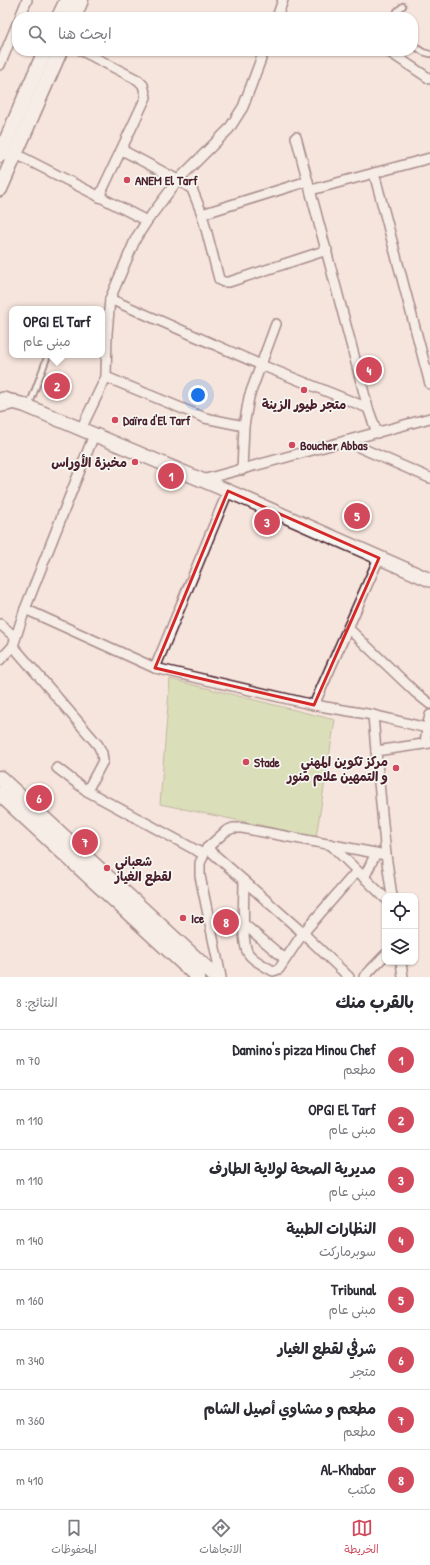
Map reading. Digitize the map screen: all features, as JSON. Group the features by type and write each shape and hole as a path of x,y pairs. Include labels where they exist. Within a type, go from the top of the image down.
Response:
{"highway":[{"path":"61,12 67,0"},
{"path":"76,12 81,0"},
{"path":"0,155 3,140 42,56"},
{"path":"0,189 58,56"},
{"path":"0,778 216,977"},
{"path":"0,794 198,977"}],"main road":[{"path":"0,388 13,403 81,429 228,491 430,580"}],"street":[{"path":"22,12 27,0"},
{"path":"278,12 283,0"},
{"path":"0,65 12,36"},
{"path":"92,56 138,80 145,90 146,98 99,197"},
{"path":"81,429 106,377 107,333 110,299 136,238 146,221 178,180 229,129 243,106 262,56"},
{"path":"395,56 430,79"},
{"path":"296,137 368,408 377,433"},
{"path":"122,150 192,189 202,214 219,278 223,282 229,282 326,250"},
{"path":"16,154 146,221"},
{"path":"202,214 309,186 374,173 430,158"},
{"path":"374,173 430,384"},
{"path":"110,299 261,365 368,408"},
{"path":"242,470 244,426 249,397 276,324"},
{"path":"106,377 205,418 244,426"},
{"path":"202,480 430,418"},
{"path":"0,660 12,646 25,609 94,435"},
{"path":"345,441 430,478"},
{"path":"155,668 228,491"},
{"path":"314,704 379,558"},
{"path":"25,609 155,668 427,728"},
{"path":"0,624 15,637"},
{"path":"349,628 415,692 430,704"},
{"path":"12,646 98,744 102,753 103,761 87,791"},
{"path":"373,715 386,854 392,893"},
{"path":"376,751 428,743 427,728 430,715"},
{"path":"56,768 87,791 205,851 244,881 303,933 349,977"},
{"path":"221,977 200,876 200,863 205,851 226,831 233,828 242,828 386,854"},
{"path":"330,844 382,895"},
{"path":"364,878 376,853"},
{"path":"244,881 244,925 248,953 254,959 273,971 278,968 303,933 357,871"},
{"path":"244,925 285,959"},
{"path":"364,977 382,958"},
{"path":"401,965 403,977"}],"lane":[{"path":"397,12 403,6"},
{"path":"418,48 430,54"},
{"path":"13,403 46,358"}],"highlighted area":[{"path":"228,491 379,558 314,705 155,668"}],"green space":[{"name":"Stade","path":"170,679 335,720 316,837 160,804"}],"place":[{"name":"ANEM El Tarf","path":"127,180"},
{"name":"النظارات الطبية","path":"369,370"},
{"name":"OPGI El Tarf","path":"57,386"},
{"name":"متجر طيور الزينة","path":"304,390"},
{"name":"Daïra d'El Tarf","path":"115,420"},
{"name":"Boucher Abbas","path":"292,445"},
{"name":"مخبزة الأوراس","path":"135,462"},
{"name":"Damino's pizza Minou Chef","path":"171,476"},
{"name":"Tribunal","path":"357,516"},
{"name":"مديرية الصحة لولاية الطارف","path":"267,522"},
{"name":"Stade","path":"246,762"},
{"name":"مركز تكوين المهني و التمهين علام منور","path":"396,768"},
{"name":"شرفي لقطع الغيار","path":"39,798"},
{"name":"مطعم و مشاوي أصيل الشام","path":"85,842"},
{"name":"شعباني لقطع الغيار","path":"107,868"},
{"name":"Ice","path":"183,918"},
{"name":"Al-Khabar","path":"226,922"}]}
